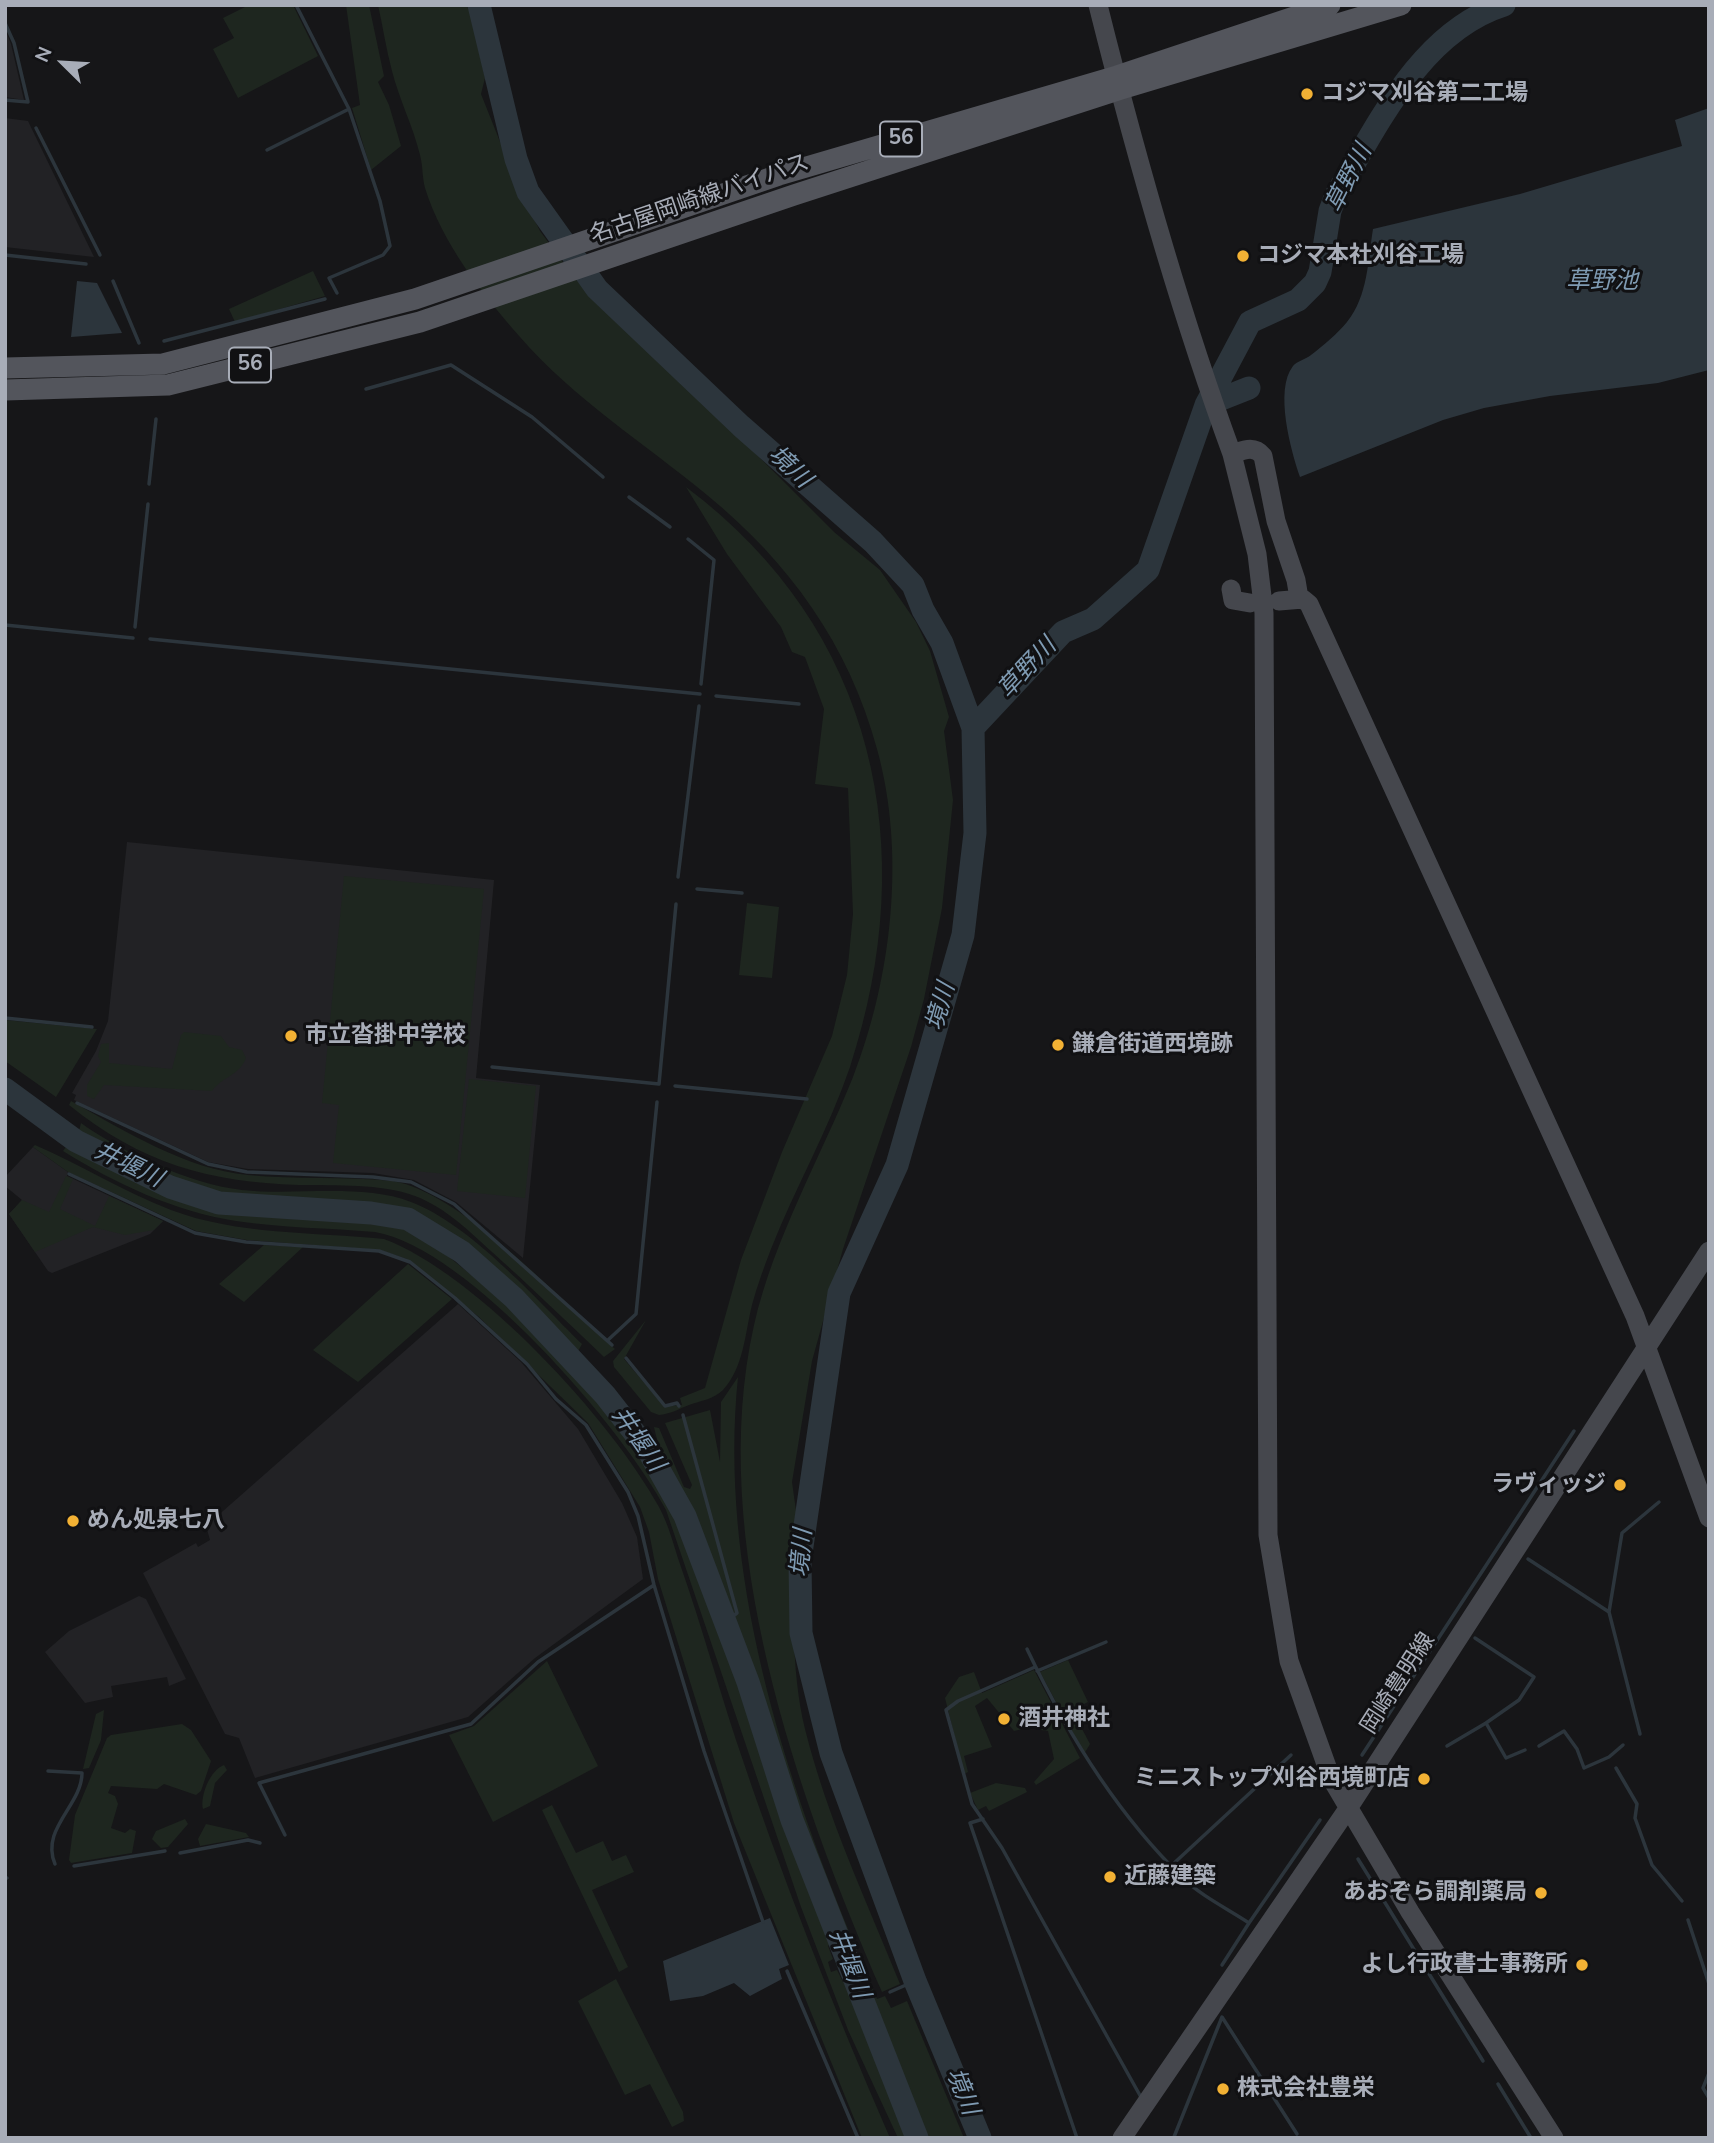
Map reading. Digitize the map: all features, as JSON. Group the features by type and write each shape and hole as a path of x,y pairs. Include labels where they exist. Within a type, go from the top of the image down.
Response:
{"main road":[{"name":"名古屋岡崎線バイパス","path":"5,390 168,386 420,322 1119,83 1330,5"},
{"name":"名古屋岡崎線バイパス","path":"5,368 163,363 415,299 779,175 1401,5"}],"street":[{"path":"1098,5 1157,228 1232,454 1257,554 1264,613 1268,1535 1289,1661 1309,1724 1347,1810 1554,2138"},
{"path":"1232,454 1249,449 1258,450 1263,456 1276,521 1296,580 1289,600 1309,604 1503,1031 1568,1165 1647,1346 1709,1518"},
{"path":"1231,589 1233,600 1250,603"},
{"name":"岡崎豊明線","path":"1122,2138 1347,1810 1709,1251"}],"shaded area":[{"path":"249,5 293,5 318,56 238,98 213,49 234,38 223,18"},
{"path":"346,5 369,5 384,76 378,82 389,105 401,146 371,170 352,108 360,105"},
{"path":"378,5 466,5 476,21 477,42 485,78 481,94 518,187 540,231 573,276 613,319 732,430 834,532 880,570 916,622 930,651 949,717 944,731 953,800 942,908 924,999 911,1047 843,1249 812,1361 792,1482 797,1518 793,1533 794,1632 800,1705 824,1794 900,1984 882,1992 819,1835 791,1751 768,1665 751,1578 742,1492 742,1407 754,1325 785,1230 853,1077 877,998 885,957 890,915 891,830 877,749 865,711 833,641 789,577 737,521 563,381 506,321 465,267 442,229 425,188 420,155 395,81"},
{"path":"5,29 11,44 24,100 5,97"},
{"path":"5,118 28,121 94,257 5,247"},
{"path":"313,271 325,296 235,322 229,309"},
{"path":"686,487 751,544 802,607 840,675 866,748 880,825 881,904 871,985 850,1067 766,1263 735,1371 723,1390 715,1396 659,1415 651,1412 614,1367 613,1361 646,1320 624,1359 664,1406 682,1405 680,1398 705,1388 741,1260 782,1152 832,1036 847,975 853,914 848,788 815,784 824,709 805,657 792,652 781,627 727,554"},
{"name":"市立沓掛中学校","path":"127,842 494,880 476,1078 540,1085 523,1258 456,1202 414,1180 373,1173 248,1169 208,1162 74,1100 76,1095 72,1093 96,1051 108,1021"},
{"path":"344,876 484,889 456,1175 333,1163 339,1105 322,1103"},
{"path":"747,903 779,907 772,978 739,975"},
{"path":"5,1020 97,1029 56,1097 5,1061"},
{"path":"184,1032 221,1036 229,1047 242,1050 246,1058 239,1069 212,1091 104,1085 94,1099 87,1096 87,1085 101,1062 98,1056 101,1044 109,1043 109,1063 172,1069"},
{"path":"469,1079 536,1086 525,1198 457,1191"},
{"path":"71,1101 156,1147 201,1165 248,1175 393,1181 420,1190 449,1205 510,1251 615,1349 604,1357 465,1228 426,1201 402,1192 373,1187 266,1183 205,1174 177,1166 123,1142 69,1105"},
{"path":"81,1123 158,1166 222,1187 262,1191 350,1191 392,1196 411,1202 456,1227 479,1245 582,1344 576,1355 520,1297 475,1256 453,1238 410,1214 365,1204 247,1202 205,1195 149,1173 78,1135"},
{"path":"69,1143 171,1192 210,1205 397,1225 429,1241 505,1302 564,1358 635,1439 667,1493 728,1642 831,1943 828,1946 833,1959 828,1962 831,1972 837,1970 843,1982 848,1981 914,2138 898,2138 848,2030 801,1907 666,1510 616,1434 580,1390 496,1305 453,1270 412,1245 375,1232 288,1227 236,1221 191,1211 146,1195 83,1163 63,1151"},
{"path":"35,1145 154,1203 196,1218 249,1228 384,1239 421,1257 459,1283 499,1316 575,1393 637,1472 666,1521 736,1740 789,1891 890,2138 862,2138 734,1823 658,1579 649,1532 640,1507 588,1423 479,1317 407,1259 380,1250 247,1240 196,1231 68,1172 33,1147"},
{"path":"33,1147 68,1172 67,1176 163,1221 150,1234 52,1273 48,1271 9,1214 22,1200 5,1186 5,1177"},
{"path":"66,1176 73,1179 60,1209 95,1226 109,1196 163,1221 154,1230 125,1235 93,1227 35,1252 9,1214 22,1200 49,1212"},
{"path":"264,1245 303,1247 244,1302 219,1284"},
{"path":"408,1264 452,1299 358,1382 313,1350"},
{"path":"458,1304 521,1362 578,1429 622,1503 637,1537 643,1579 535,1658 468,1717 255,1778 239,1738 225,1734 143,1573 196,1543 198,1547 210,1540 206,1526"},
{"path":"738,1377 734,1450 738,1524 747,1597 762,1670 782,1743 804,1814 857,1950 853,1952 843,1939 840,1940 702,1538 669,1470 654,1427 659,1428 684,1487 690,1489 692,1485 665,1423 710,1410 720,1462 721,1402"},
{"path":"139,1596 146,1599 186,1679 169,1686 167,1677 111,1686 113,1697 85,1703 45,1652 69,1631"},
{"path":"1068,1660 1088,1702 1072,1710 1090,1744 1084,1754 1040,1672"},
{"path":"547,1661 598,1766 493,1822 449,1735 474,1726"},
{"path":"1034,1670 1080,1758 1036,1785 1034,1782 1054,1759 1048,1731 1027,1728 1014,1731 987,1698 975,1706 992,1747 964,1756 968,1772 964,1774 945,1698 959,1677 974,1672 982,1693"},
{"path":"104,1710 101,1740 89,1768 83,1769 96,1714"},
{"path":"182,1724 191,1730 211,1761 201,1791 196,1795 164,1784 157,1789 111,1786 108,1793 115,1796 118,1804 111,1828 125,1833 130,1829 136,1831 132,1853 71,1863 69,1860 75,1815 107,1738 111,1735"},
{"path":"224,1765 227,1770 215,1783 210,1806 203,1809 207,1784 214,1772"},
{"path":"996,1783 1025,1788 1027,1792 989,1811 986,1806 978,1810 970,1793"},
{"path":"552,1805 576,1853 603,1841 612,1861 626,1855 634,1872 592,1890 628,1967 619,1972 542,1810"},
{"path":"185,1819 188,1824 168,1847 161,1848 152,1839 156,1831"},
{"path":"206,1824 246,1833 249,1837 200,1846 198,1839"},
{"path":"861,1960 877,1999 885,1996 891,2008 907,2001 964,2138 923,2138 855,1978 857,1962"},
{"path":"616,1979 683,2112 684,2121 672,2127 650,2084 625,2095 578,2001"}],"water":[{"name":"草野池","path":"1709,108 1709,370 1658,383 1550,396 1484,408 1443,420 1300,477 1286,421 1284,405 1287,377 1295,364 1330,339 1354,312 1366,277 1373,229 1520,194 1682,146 1675,120"},
{"path":"77,281 97,283 122,333 71,337"},
{"path":"770,1918 789,1965 779,1969 782,1979 750,1996 734,1983 703,1996 670,2001 663,1961"}],"waterway":[{"path":"296,5 349,109 380,201 390,246 383,255 329,278 337,293"},
{"name":"境川","path":"479,5 516,159 528,192 597,289 741,426 873,542 913,585 923,610 942,643 973,728 975,833 963,935 897,1165 839,1293 800,1560 801,1633 831,1753 915,1981 980,2138"},
{"name":"草野川","path":"973,728 1063,632 1093,619 1148,570 1206,405 1250,322 1298,300 1315,283 1320,272 1330,211 1336,195 1404,84 1448,36 1475,18 1504,5"},
{"path":"5,23 14,43 28,102 5,100"},
{"path":"267,150 349,109"},
{"path":"36,128 100,255"},
{"path":"5,255 86,264"},
{"path":"113,281 139,343"},
{"path":"164,341 325,299"},
{"path":"366,389 451,365 532,417 603,477"},
{"name":"草野川","path":"1206,405 1249,388"},
{"path":"149,484 156,419"},
{"path":"629,497 670,527"},
{"path":"135,627 148,504"},
{"path":"688,539 714,560 701,684"},
{"path":"5,625 133,638"},
{"path":"150,639 700,694"},
{"path":"716,696 799,704"},
{"path":"678,877 699,706"},
{"path":"697,889 742,893"},
{"path":"492,1067 659,1084 676,904"},
{"path":"5,1018 92,1027"},
{"path":"675,1086 807,1099"},
{"name":"井堰川","path":"5,1089 76,1141 170,1187 219,1203 371,1213 408,1219 462,1252 514,1298 605,1395 648,1450 685,1516 748,1682 792,1820 917,2138"},
{"path":"608,1340 636,1314 657,1102"},
{"path":"77,1103 208,1164 247,1172 373,1177 411,1182 454,1204 612,1345"},
{"path":"69,1174 195,1233 246,1242 379,1251 410,1262 455,1298 527,1364 556,1399 586,1425 628,1492 638,1516 654,1585 704,1751 763,1922"},
{"path":"626,1358 665,1406 677,1403 679,1406"},
{"path":"683,1415 737,1613 725,1622"},
{"path":"1362,1755 1574,1431"},
{"path":"1640,1734 1609,1612 1622,1533 1659,1502"},
{"path":"1528,1559 1609,1612"},
{"path":"285,1835 259,1783 471,1724 538,1662 654,1585"},
{"path":"1475,1638 1534,1677 1519,1700 1486,1723"},
{"path":"1037,1671 1106,1642"},
{"path":"1027,1649 1076,1741 1136,1827 1190,1885 1249,1923 1222,1965"},
{"path":"1035,1667 958,1701 946,1710 972,1804 1002,1848 1142,2099"},
{"path":"1447,1746 1486,1723 1506,1758 1525,1750"},
{"path":"1539,1746 1564,1731 1577,1749 1584,1768 1609,1757 1623,1745"},
{"path":"1172,1865 1291,1755"},
{"path":"1616,1768 1637,1804 1635,1818 1652,1865 1682,1901"},
{"path":"48,1771 82,1773 76,1796 53,1840 55,1864"},
{"path":"983,1819 970,1823 1077,2138"},
{"path":"1249,1923 1320,1820"},
{"path":"180,1853 248,1840 260,1843"},
{"path":"74,1866 165,1851"},
{"path":"1358,1859 1483,2061"},
{"path":"1688,1920 1709,1984"},
{"path":"787,1971 858,2138"},
{"path":"890,1992 915,1981"},
{"path":"1174,2137 1222,2017 1297,2134"},
{"path":"1709,2073 1703,2088 1709,2098"},
{"path":"1498,2084 1531,2138"}],"place":[{"name":"コジマ刈谷第二工場","path":"1307,94"},
{"name":"コジマ本社刈谷工場","path":"1243,256"},
{"name":"市立沓掛中学校","path":"291,1036"},
{"name":"鎌倉街道西境跡","path":"1058,1045"},
{"name":"ラヴィッジ","path":"1620,1485"},
{"name":"めん処泉七八","path":"73,1521"},
{"name":"酒井神社","path":"1004,1719"},
{"name":"ミニストップ刈谷西境町店","path":"1424,1779"},
{"name":"近藤建築","path":"1110,1877"},
{"name":"あおぞら調剤薬局","path":"1541,1893"},
{"name":"よし行政書士事務所","path":"1582,1965"},
{"name":"株式会社豊栄","path":"1223,2089"}]}
